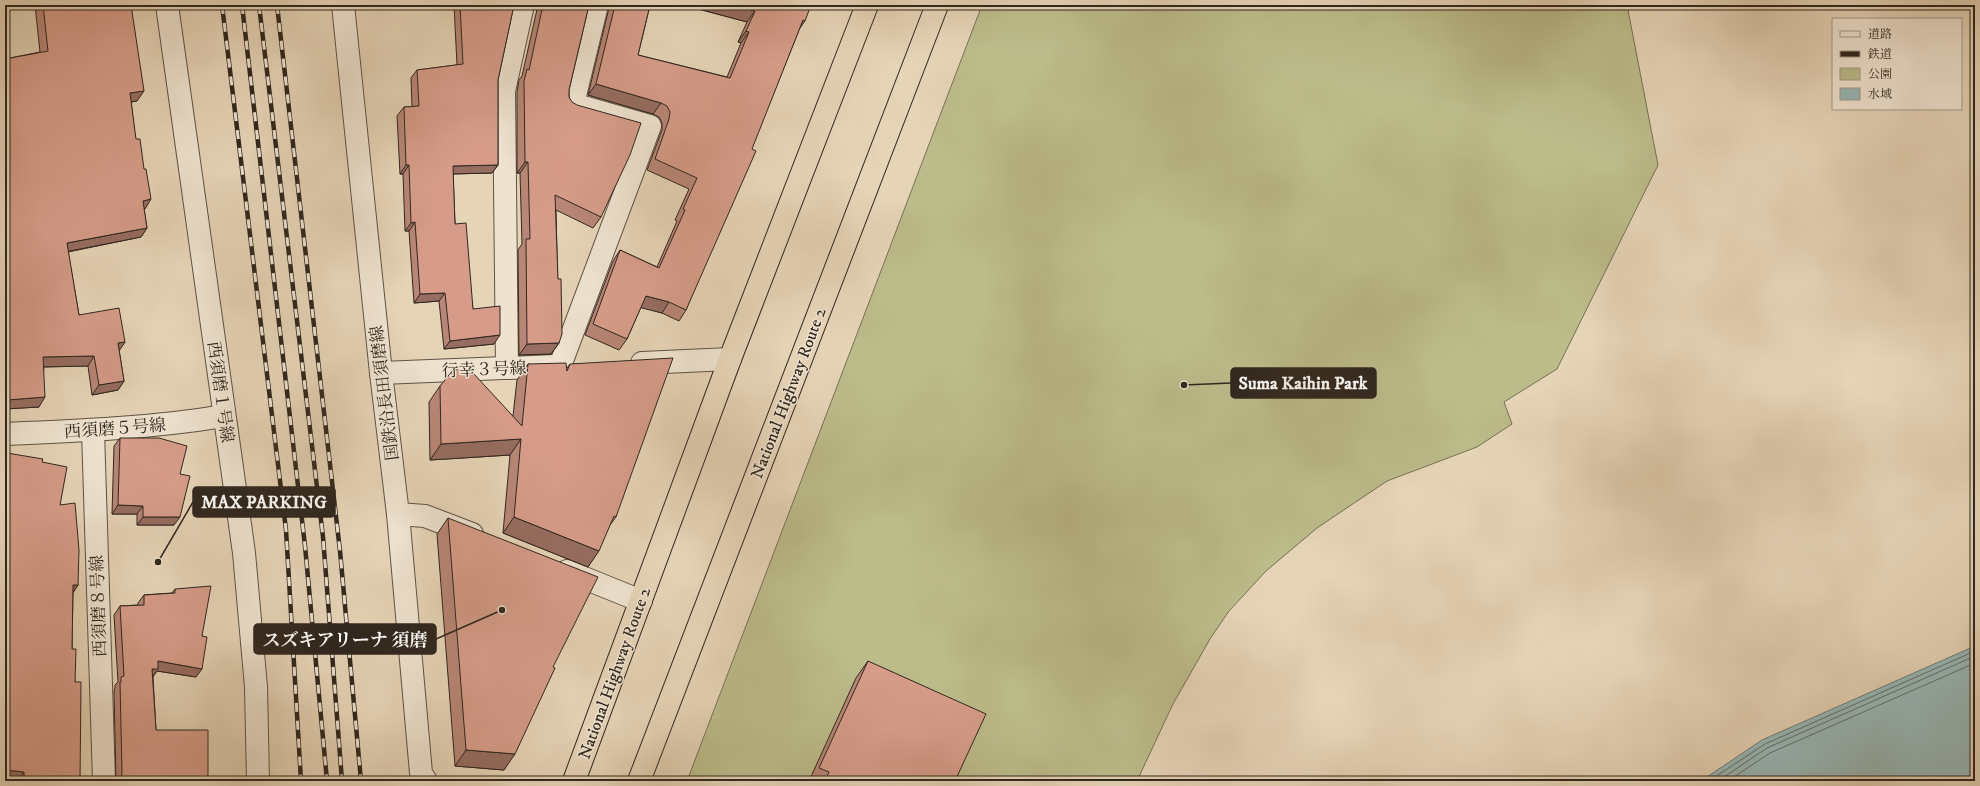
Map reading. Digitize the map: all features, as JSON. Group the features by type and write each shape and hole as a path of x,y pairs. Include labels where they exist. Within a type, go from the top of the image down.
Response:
{"highway":[{"name":"National Highway Route 2","path":"574,781 730,359 867,5"},
{"name":"National Highway Route 2","path":"638,781 937,5"}],"street":[{"name":"西須磨１号線","path":"168,5 244,553 256,687 258,781"},
{"name":"国鉄沿長田須磨線","path":"343,5 381,373 398,514 421,773 426,781"},
{"path":"507,368 504,91 523,5"},
{"path":"560,366 650,126 574,104 597,5"},
{"path":"622,364 730,359"},
{"name":"行幸３号線","path":"381,373 583,365"},
{"name":"西須磨５号線","path":"5,434 93,431 191,422 224,416"},
{"name":"西須磨８号線","path":"93,431 104,781"},
{"path":"398,514 425,516 492,542"},
{"path":"551,565 641,601"}],"green space":[{"path":"982,5 1627,5 1658,165 1557,369 1504,402 1512,424 1477,447 1387,481 1317,528 1266,571 1229,611 1210,639 1173,704 1137,781 687,781"}],"water":[{"path":"1975,646 1975,781 1701,781 1762,740"}],"building":[{"path":"43,5 131,5 144,91 130,93 136,139 140,139 144,169 146,169 151,199 143,201 147,228 67,243 79,315 119,308 125,342 118,343 124,381 99,385 94,356 43,357 45,397 7,400 5,375 5,59 48,51"},
{"path":"460,5 514,5 498,80 498,165 453,166 455,224 466,223 473,309 500,306 500,335 450,341 445,293 420,294 415,222 411,223 409,165 406,165 404,107 419,106 417,70 463,64"},
{"path":"543,5 589,5 569,90 569,97 572,102 577,105 641,123 630,155 601,217 555,195 558,279 561,279 562,334 559,343 527,344 526,239 530,239 528,162 525,162 524,81 527,69 529,70"},
{"path":"615,5 650,5 638,55 730,78 749,32 746,31 755,11 733,5 811,5 805,21 803,20 752,149 756,151 686,310 669,302 646,296 627,339 593,324 620,250 659,268 685,210 683,209 697,178 655,159 669,119 670,112 667,106 596,84"},
{"path":"673,358 616,517 614,516 599,551 514,517 521,439 441,444 440,386 454,369 474,374 522,426 528,364 566,363 567,371 570,364"},
{"path":"120,438 159,438 187,446 180,474 190,476 180,517 143,517 143,506 118,505"},
{"path":"7,453 43,459 42,462 67,467 60,505 75,503 79,550 78,585 73,585 72,649 76,649 75,682 81,682 80,781 24,781 24,772 5,770 5,468"},
{"path":"448,518 598,577 553,667 555,668 515,754 466,750"},
{"path":"211,586 202,636 207,637 202,669 158,661 158,669 152,669 156,730 208,730 208,778 204,777 203,781 119,781 121,779 122,772 120,682 121,677 124,676 120,606 144,605 144,595 175,593 175,589"},
{"path":"868,661 986,714 955,781 825,781 829,772 819,768"}],"railway":[{"path":"222,5 286,530 301,781"},
{"path":"242,5 305,546 327,781"},
{"path":"259,5 323,537 342,781"},
{"path":"277,5 340,551 361,781"}],"place":[{"name":"Suma Kaihin Park","path":"1184,385"},
{"name":"MAX PARKING","path":"158,562"},
{"name":"スズキアリーナ 須磨","path":"502,610"}]}
